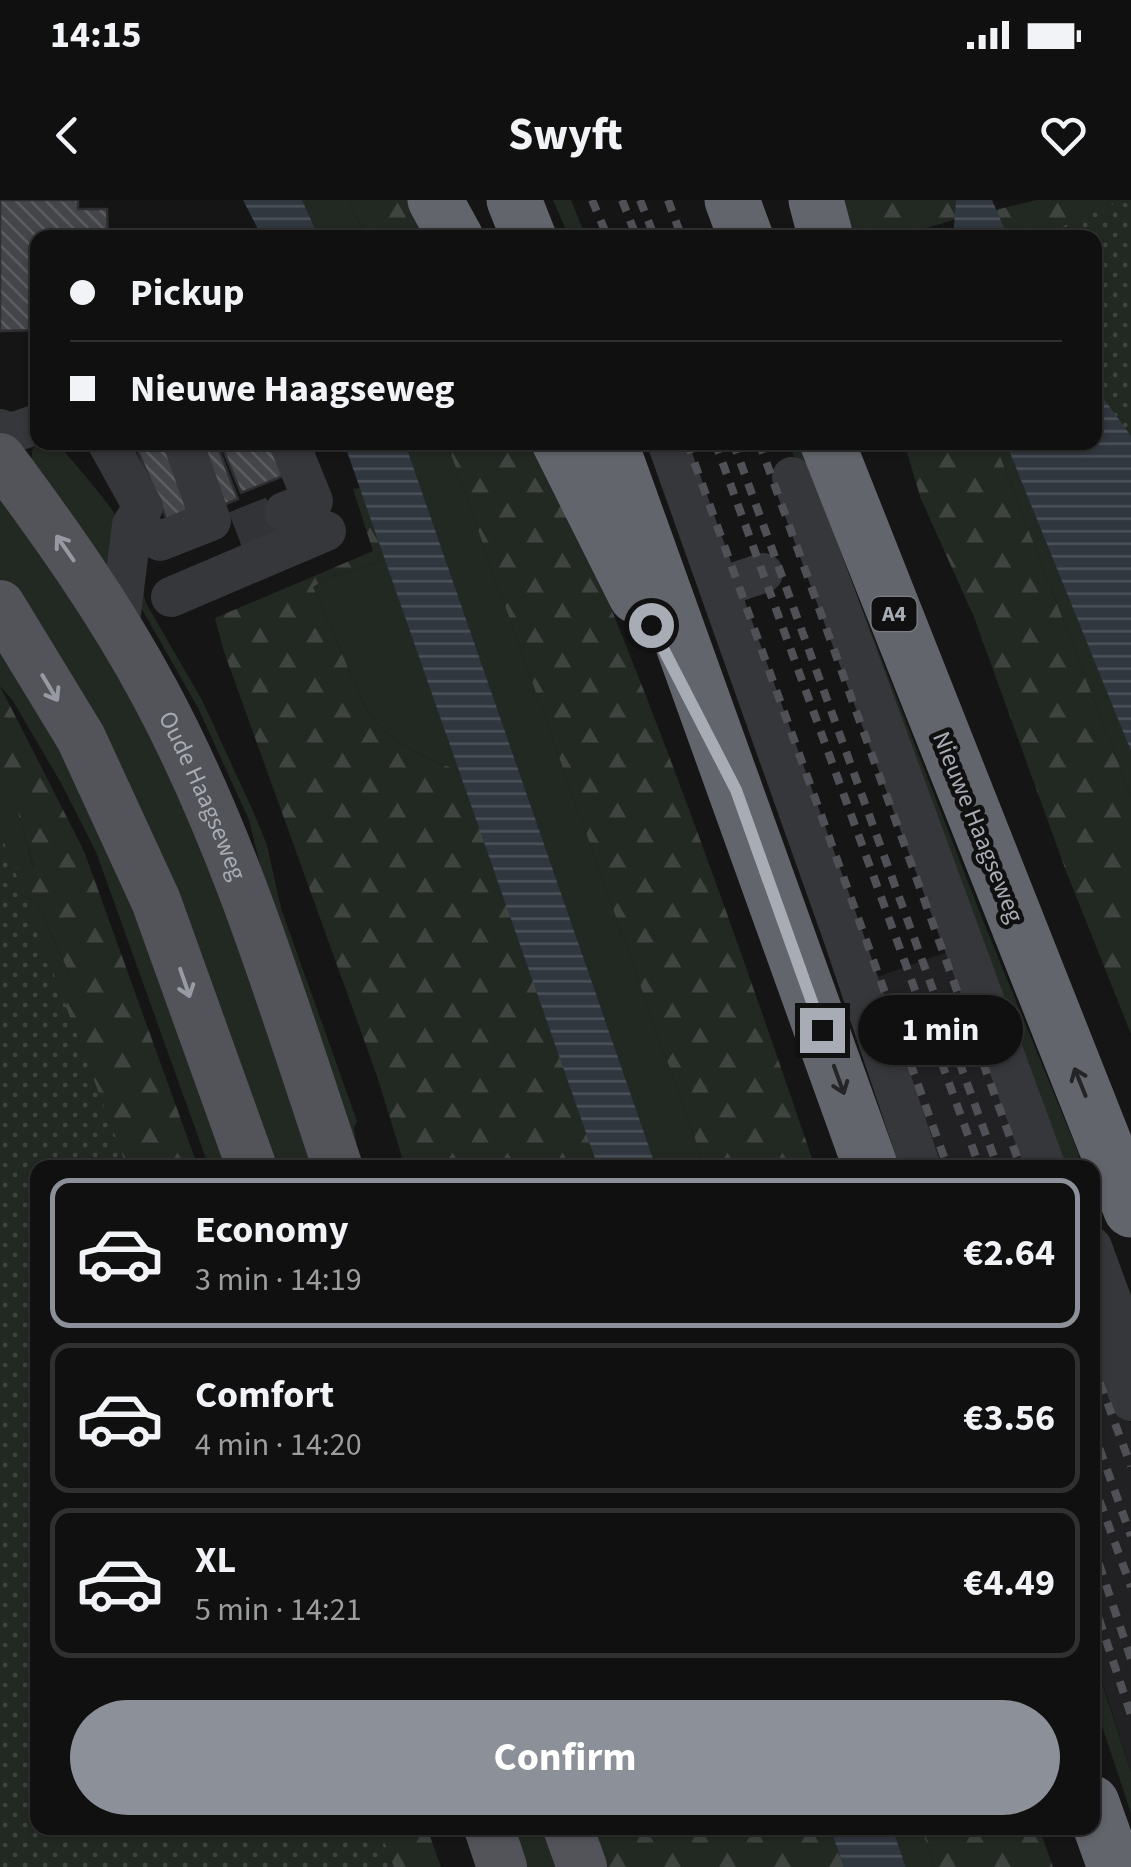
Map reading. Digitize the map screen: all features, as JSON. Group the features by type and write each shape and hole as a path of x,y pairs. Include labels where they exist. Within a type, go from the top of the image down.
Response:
{"highway":[{"path":"435,200 452,230"},
{"path":"514,200 526,230"},
{"path":"732,200 743,230"},
{"path":"816,200 824,230"},
{"path":"562,450 736,790"},
{"path":"613,450 867,1160"},
{"name":"A4","path":"854,450 858,521"},
{"name":"Nieuwe Haagseweg","path":"810,460 858,521 1126,1197"},
{"path":"1100,1825 1115,1867"}],"main road":[{"name":"Oude Haagseweg","path":"0,458 120,629 156,696 212,814 257,927 335,1160"},
{"path":"0,605 81,738 156,901 249,1160"},
{"path":"491,1835 502,1867"},
{"path":"571,1835 582,1867"}],"street":[{"path":"0,429 11,433 30,427"},
{"path":"112,450 169,560"},
{"path":"120,629 169,560 211,521 186,450"},
{"path":"169,560 315,526 291,450"},
{"path":"670,450 919,1160"},
{"path":"810,460 1043,1160"},
{"path":"169,560 236,531"},
{"path":"719,588 763,572"},
{"path":"293,1032 320,1082 347,1160"},
{"path":"1100,1216 1126,1197"},
{"path":"1100,1269 1131,1354"},
{"path":"1100,1316 1131,1401"}],"shaded area":[{"path":"243,200 302,200 316,230 258,230"},
{"path":"956,200 992,200 1005,230 954,230"},
{"path":"1102,397 1131,436 1131,751 1009,450 1102,450"},
{"path":"346,450 407,450 654,1160 596,1160"},
{"path":"953,950 1028,1160 932,1160 871,979"},
{"path":"1100,1353 1131,1424 1131,1772 1100,1675"},
{"path":"833,1835 895,1835 906,1867 844,1867"}],"green space":[{"path":"302,200 349,200 363,230 316,230"},
{"path":"349,200 418,200 435,230 363,230"},
{"path":"553,200 571,200 583,230 566,230"},
{"path":"831,200 963,200 959,218 924,230 840,230"},
{"path":"1037,200 1131,200 1131,436 1102,397 1102,230 1005,230 995,210"},
{"path":"1122,200 1131,200 1131,445 1102,396 1102,230 1055,230"},
{"path":"33,450 63,450 115,514 117,535 109,585 31,459"},
{"path":"407,450 449,450 703,1160 654,1160"},
{"path":"449,450 544,450 686,802 813,1160 703,1160"},
{"path":"792,450 801,450 982,918 1080,1157 1053,1160"},
{"path":"906,450 998,450 1131,796 1131,1034 1066,871 974,617 921,499"},
{"path":"998,450 1020,450 1131,732 1131,796"},
{"path":"0,480 172,756 324,1160 262,1160 32,626 0,579"},
{"path":"360,488 386,559 328,578 313,587 374,720 408,748 461,771 596,1160 403,1160 377,1076 215,618 373,551 353,489"},
{"path":"386,559 461,771 408,748 374,720 313,587 328,578"},
{"path":"138,572 146,603 202,700 267,845 281,908 357,1121 354,1128 358,1152 276,929 249,820 198,708 139,604"},
{"path":"0,632 78,766 238,1160 206,1160 96,852 61,783 13,701 0,686"},
{"path":"0,686 84,851 195,1160 30,1160 30,1835 430,1835 441,1867 0,1867 0,1002 70,975 37,903 0,883 0,867 34,868 14,799 0,802"},
{"path":"14,798 34,869 0,867 0,802"},
{"path":"0,832 124,1160 30,1160 30,1835 382,1835 394,1867 0,1867"},
{"path":"0,883 37,903 70,975 0,1002"},
{"path":"1100,1677 1131,1772 1131,1813 1100,1720"},
{"path":"501,1835 557,1835 568,1867 513,1867"},
{"path":"592,1835 833,1835 844,1867 605,1867"},
{"path":"895,1835 924,1835 935,1867 906,1867"},
{"path":"924,1835 1042,1835 1053,1867 935,1867"}],"building":[{"path":"0,200 78,200 78,209 107,209 108,230 30,230 30,330 0,331"},
{"path":"137,450 219,450 238,499 170,527"},
{"path":"223,450 272,450 283,476 241,493"},
{"path":"278,500 291,528 243,547 233,518"}],"tunnel":[{"path":"236,531 284,512"}],"railway":[{"path":"592,200 605,230"},
{"path":"622,200 634,230"},
{"path":"640,200 652,230"},
{"path":"668,200 679,230"},
{"path":"690,450 945,1160"},
{"path":"718,450 977,1160"},
{"path":"736,450 995,1160"},
{"path":"762,450 1018,1160"},
{"path":"1100,1383 1131,1466"},
{"path":"1100,1450 1131,1536"},
{"path":"1100,1502 1131,1587"},
{"path":"1100,1567 1131,1659"},
{"path":"1100,1622 1131,1715"}],"route":[{"path":"651,625 736,790 822,1030"}]}
